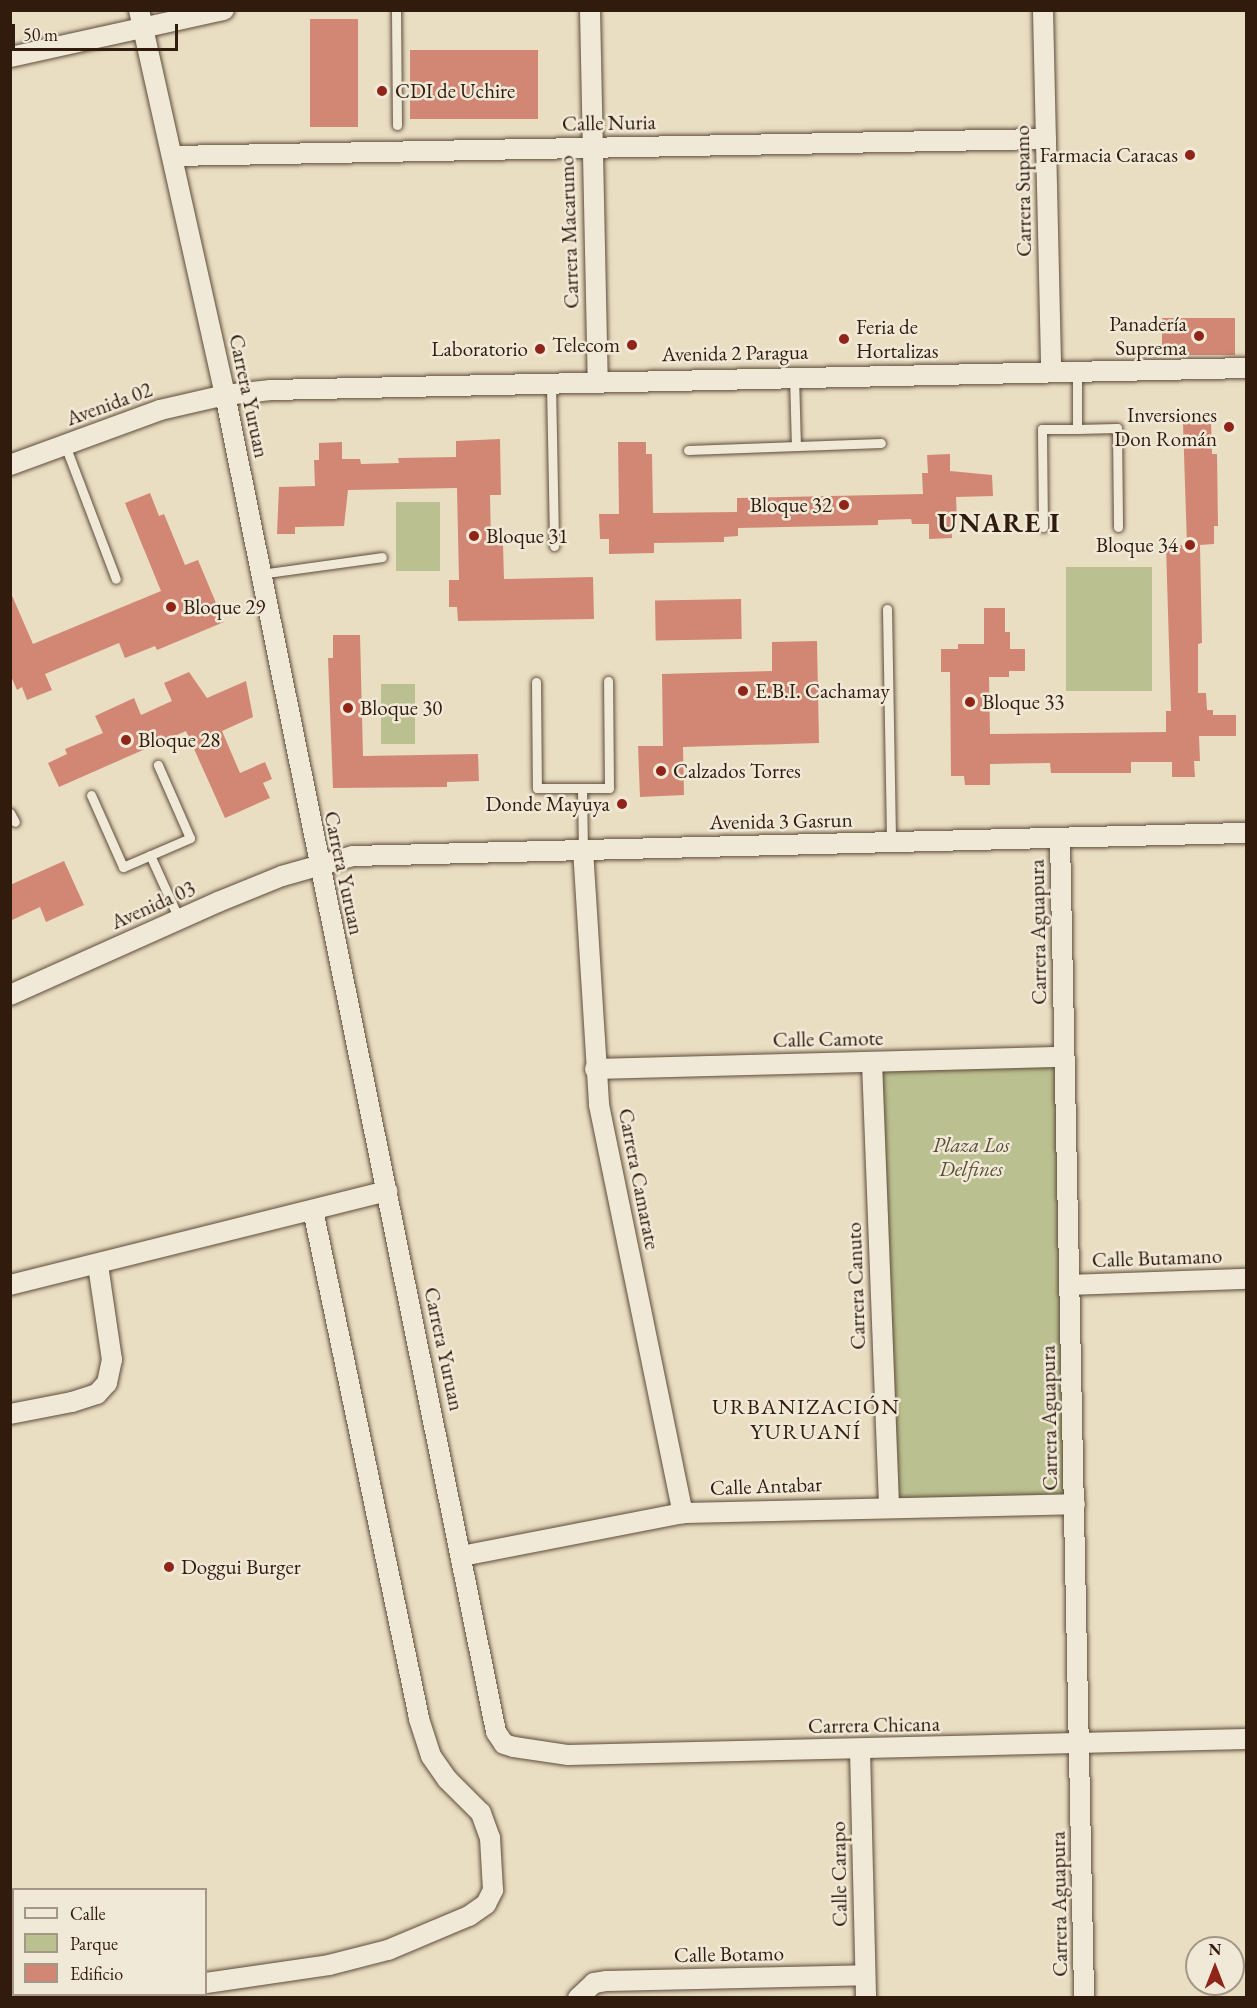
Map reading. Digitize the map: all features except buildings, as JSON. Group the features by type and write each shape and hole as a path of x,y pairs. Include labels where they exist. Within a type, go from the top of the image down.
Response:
{"street":[{"path":"10,57 142,19 224,10"},
{"name":"Carrera Macarumo","path":"590,10 591,148 598,380"},
{"name":"Carrera Supamo","path":"1043,10 1051,371"},
{"name":"Carrera Yuruan","path":"142,19 225,394 318,864 462,1556 489,1706 496,1732 504,1744"},
{"name":"Calle Nuria","path":"173,156 1046,139"},
{"name":"Avenida 2 Paragua","path":"225,394 339,386 1246,368"},
{"name":"Avenida 02","path":"10,465 160,410 225,394"},
{"name":"Avenida 3 Gasrun","path":"318,864 387,854 1246,833"},
{"name":"Carrera Aguapura","path":"1060,838 1084,1998"},
{"name":"Carrera Camarate","path":"583,849 594,1069 608,1161 683,1514"},
{"name":"Avenida 03","path":"10,995 179,919 318,864"},
{"name":"Calle Camote","path":"594,1069 1064,1057"},
{"name":"Carrera Canuto","path":"872,1062 889,1507"},
{"path":"10,1285 98,1265 387,1191"},
{"path":"207,1983 329,1965 388,1950 469,1916 486,1904 493,1890 490,1838 481,1813 447,1779 431,1756 419,1718 313,1210"},
{"path":"10,1414 72,1402 97,1394 107,1383 112,1360 98,1265"},
{"name":"Calle Butamano","path":"1070,1285 1246,1279"},
{"name":"Calle Antabar","path":"462,1556 683,1514 1075,1504"},
{"name":"Carrera Chicana","path":"504,1744 535,1753 568,1755 1246,1740"},
{"name":"Calle Carapo","path":"860,1750 866,1998"},
{"name":"Calle Botamo","path":"578,1998 594,1983 865,1976"}],"lane":[{"path":"396,10 397,124"},
{"path":"1077,371 1077,429"},
{"path":"794,376 796,446"},
{"path":"550,381 554,546"},
{"path":"1043,527 1041,429 1117,428 1118,527"},
{"path":"688,450 881,443"},
{"path":"65,445 116,579"},
{"path":"260,574 382,558"},
{"path":"886,609 891,842"},
{"path":"536,682 537,788 609,788 608,681"},
{"path":"91,795 123,867 190,838 158,765"},
{"path":"582,788 583,849"},
{"path":"10,813 15,822"},
{"path":"150,855 179,919"}],"green space":[{"path":"396,502 440,502 440,571 396,571"},
{"path":"1066,567 1152,567 1152,691 1066,691"},
{"path":"381,684 415,684 415,744 381,744"},
{"name":"Plaza Los Delfines","path":"1064,1057 1072,1504 880,1507 872,1060"}],"place":[{"name":"CDI de Uchire","path":"382,91"},
{"name":"Farmacia Caracas","path":"1190,155"},
{"name":"Panadería Suprema","path":"1199,336"},
{"name":"Feria de Hortalizas","path":"844,339"},
{"name":"Telecom","path":"632,345"},
{"name":"Laboratorio","path":"540,349"},
{"name":"Inversiones Don Román","path":"1229,427"},
{"name":"Bloque 32","path":"844,505"},
{"name":"Bloque 31","path":"474,536"},
{"name":"Bloque 34","path":"1190,545"},
{"name":"Bloque 29","path":"171,607"},
{"name":"E.B.I. Cachamay","path":"743,691"},
{"name":"Bloque 33","path":"970,702"},
{"name":"Bloque 30","path":"348,708"},
{"name":"Bloque 28","path":"126,740"},
{"name":"Calzados Torres","path":"661,771"},
{"name":"Donde Mayuya","path":"622,804"},
{"name":"Doggui Burger","path":"169,1567"}],"district":[{"name":"UNARE I","path":"999,523"},
{"name":"URBANIZACIÓN YURUANÍ","path":"806,1418"}]}
